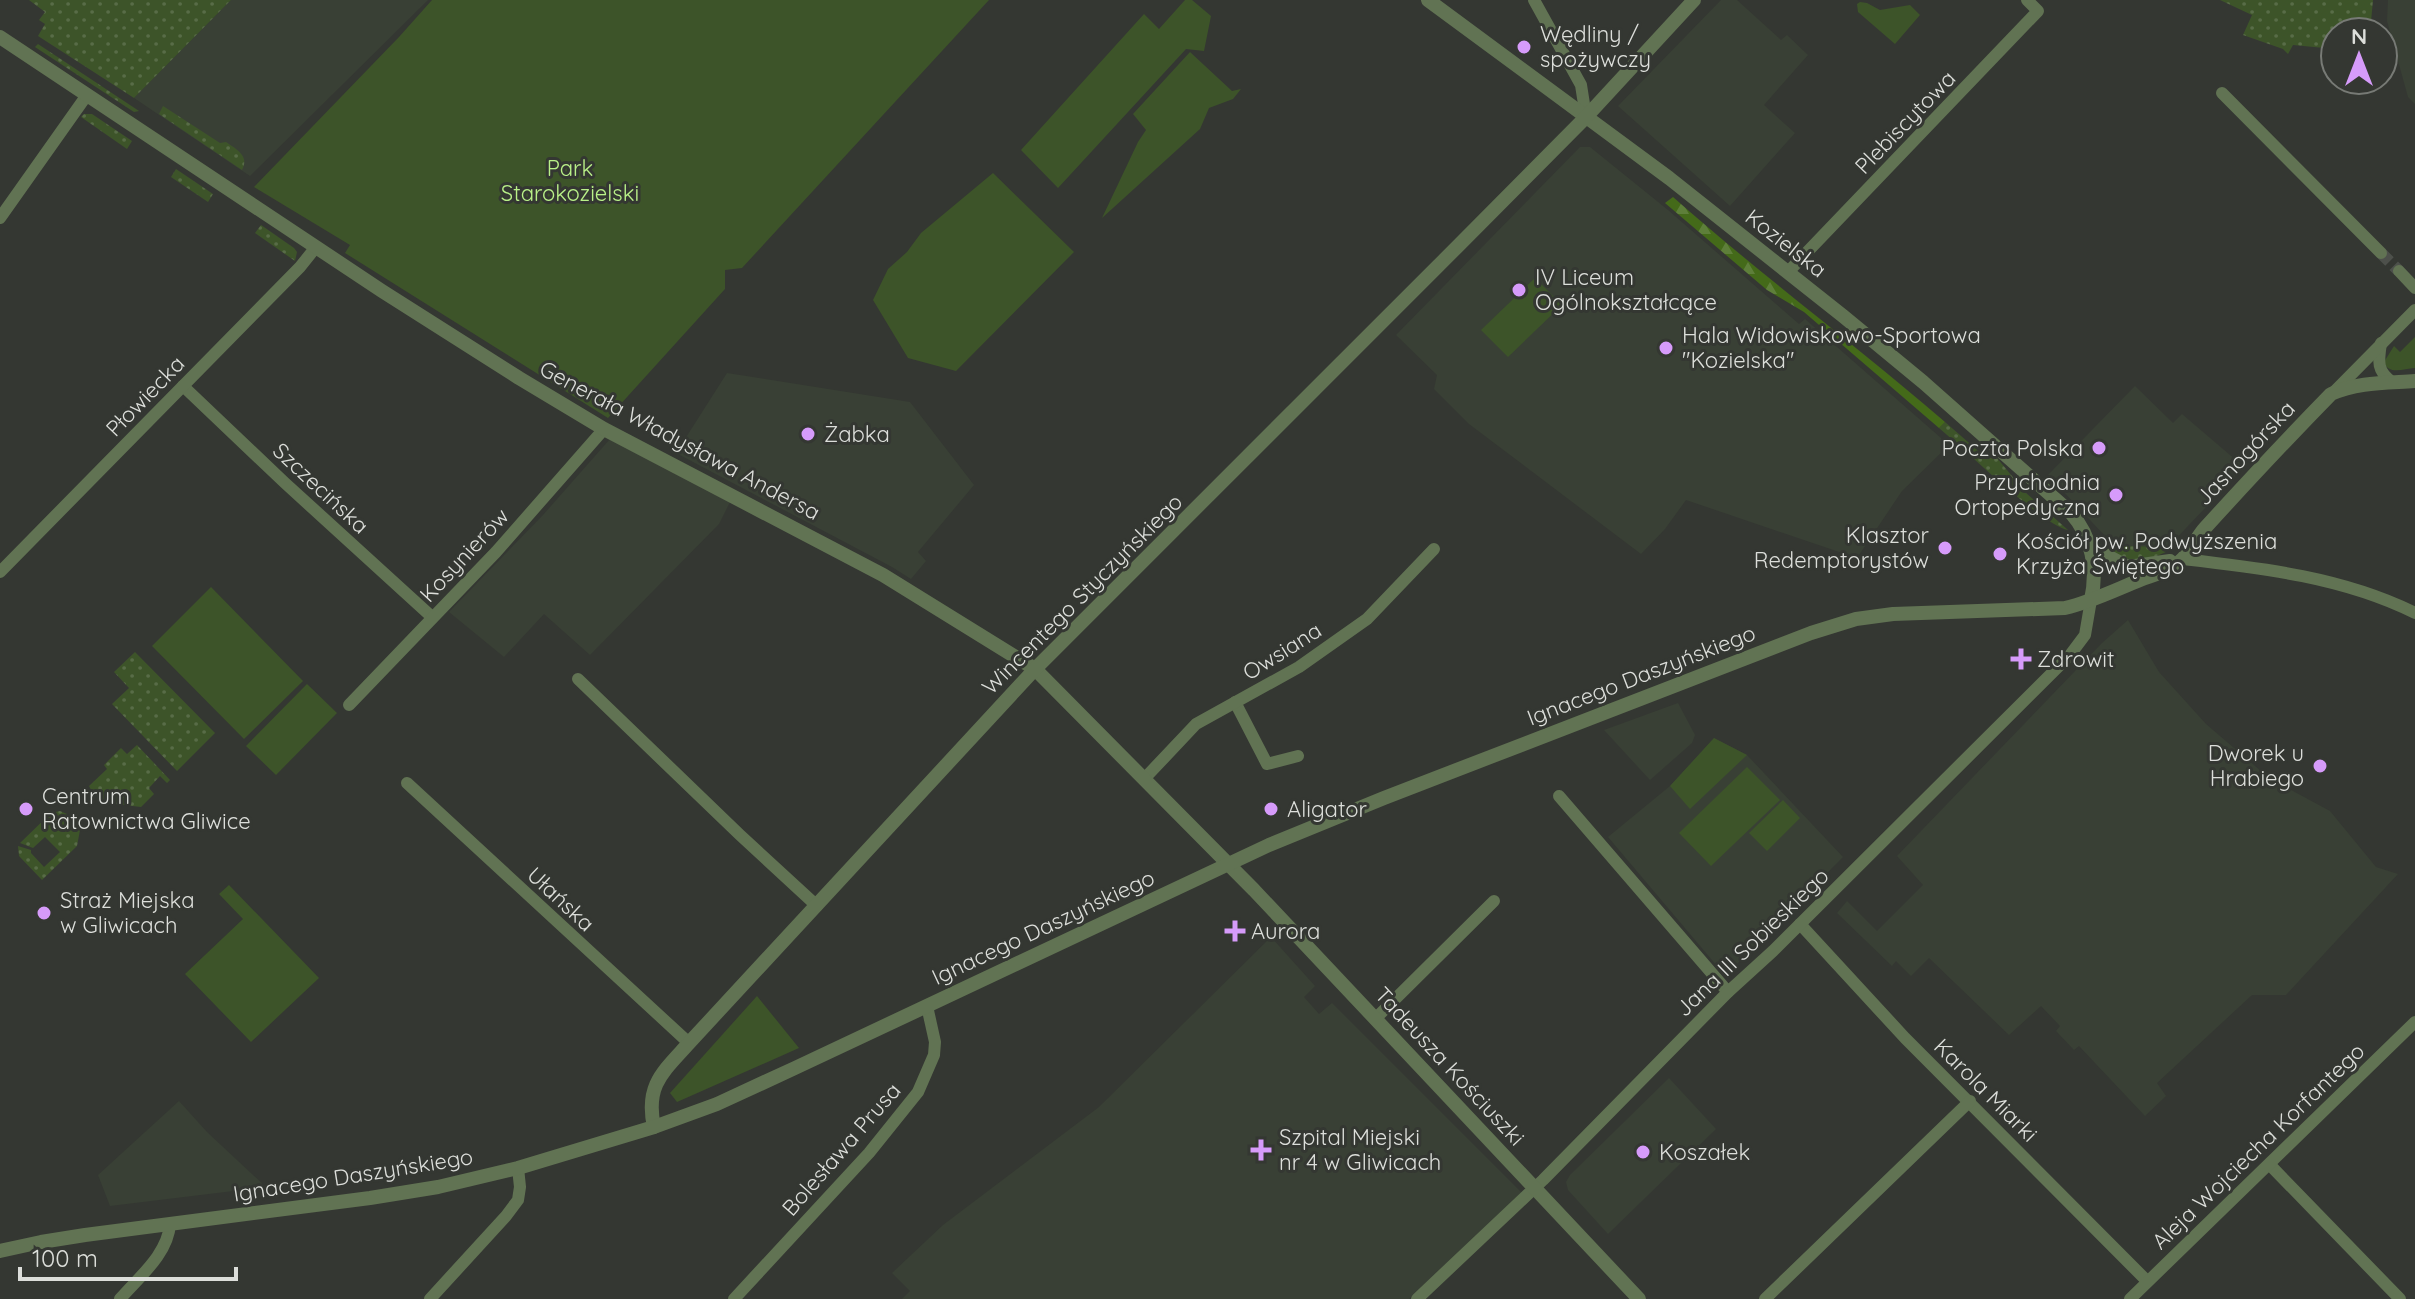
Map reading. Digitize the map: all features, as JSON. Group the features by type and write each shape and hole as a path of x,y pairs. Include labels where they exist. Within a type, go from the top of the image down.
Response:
{"street":[{"name":"Kozielska","path":"1428,0 1669,178 1788,272 1907,368 2071,513 2081,524 2092,548 2091,600"},
{"path":"1534,0 1581,85 1586,117"},
{"name":"Wincentego Styczyńskiego","path":"654,1127 651,1106 654,1086 689,1043 1035,669 1586,117 1694,0"},
{"name":"Plebiscytowa","path":"1788,272 2038,11 2027,0"},
{"name":"Generała Władysława Andersa","path":"0,37 519,378 604,429 869,567 1035,669 1229,864"},
{"path":"2222,93 2381,253"},
{"path":"0,218 87,95"},
{"name":"Płowiecka","path":"0,572 300,267 316,247"},
{"path":"2399,271 2415,288"},
{"name":"Jasnogórska","path":"2091,600 2166,570 2182,559 2202,531 2254,473 2415,310"},
{"path":"2381,343 2380,370 2392,382"},
{"path":"2331,394 2344,388 2415,381"},
{"name":"Szczecińska","path":"183,386 432,617"},
{"name":"Kosynierów","path":"349,705 496,552 604,429"},
{"path":"2092,548 2128,567 2182,559 2323,581 2382,597 2415,613"},
{"name":"Owsiana","path":"1145,778 1196,724 1299,667 1367,619 1434,549"},
{"name":"Ignacego Daszyńskiego","path":"0,1251 41,1242 401,1194 518,1168 654,1127 717,1104 1229,864 1409,788 1838,623 1893,614 2056,609 2091,600"},
{"name":"Jana III Sobieskiego","path":"1417,1299 1534,1188 2078,646 2087,630 2091,600"},
{"path":"578,679 817,906"},
{"path":"1235,702 1267,764 1298,756"},
{"name":"Ułańska","path":"407,783 689,1043"},
{"path":"1559,796 1728,992"},
{"name":"Tadeusza Kościuszki","path":"1229,864 1639,1299"},
{"path":"1375,1019 1494,901"},
{"name":"Karola Miarki","path":"1800,924 1905,1038 2147,1281"},
{"name":"Bolesława Prusa","path":"734,1299 869,1153 918,1092 934,1055 935,1042 927,1006"},
{"name":"Aleja Wojciecha Korfantego","path":"2130,1299 2415,1022"},
{"path":"1765,1299 1970,1101"},
{"path":"2270,1165 2400,1299"},
{"path":"430,1299 518,1200 518,1168"},
{"path":"120,1299 163,1249 170,1236 170,1224"}],"shaded area":[{"path":"231,0 428,0 250,176 134,98"},
{"path":"1721,0 1737,0 1781,40 1787,35 1808,55 1764,105 1795,133 1730,206 1618,106"},
{"path":"2388,0 2415,0 2415,104 2408,97 2399,64 2399,16 2387,16"},
{"path":"1580,147 1590,147 1668,210 1799,324 1805,319 1949,445 1902,491 1857,558 1686,500 1665,529 1641,554 1469,424 1434,389 1437,375 1396,335"},
{"path":"727,373 910,402 974,485 918,552 926,561 911,579 676,453"},
{"path":"2135,386 2173,423 2182,414 2244,467 2168,547 2123,546 2105,536 2048,475"},
{"path":"610,439 730,502 719,524 590,655 544,614 504,657 449,612 543,515"},
{"path":"2128,620 2159,672 2206,724 2269,778 2330,811 2376,867 2398,874 2286,995 2252,995 2157,1083 2166,1096 2145,1116 2079,1046 2074,1050 2056,1031 2060,1026 2041,1006 2009,1035 1929,958 1911,976 1896,961 1892,966 1837,913 1847,901 1877,931 1923,885 1897,856 2102,643"},
{"path":"1678,703 1695,735 1692,743 1650,780 1604,730"},
{"path":"1714,738 1747,755 1843,857 1733,968 1717,966 1608,837 1670,786"},
{"name":"Szpital Miejski nr 4 w Gliwicach","path":"1271,937 1315,986 1304,997 1319,1014 1332,1003 1523,1194 1409,1299 902,1299 910,1291 892,1273 943,1225 1099,1107"},
{"name":"Koszałek","path":"1669,1078 1716,1129 1608,1234 1568,1190 1566,1182"},
{"path":"179,1101 266,1187 110,1206 98,1175"}],"green space":[{"path":"29,0 231,0 134,98 38,36 45,24 39,20 45,12"},
{"name":"Park Starokozielski","path":"432,0 989,0 742,268 725,270 725,289 608,418 345,253 350,245 254,187"},
{"path":"1185,0 1192,0 1211,16 1204,51 1186,49 1058,188 1021,150 1144,14 1159,29"},
{"path":"2220,0 2373,0 2372,16 2319,16 2319,47 2293,45 2288,54 2283,49 2243,35 2252,15"},
{"path":"1860,2 1880,10 1910,5 1920,15 1895,44 1858,12 1857,4"},
{"path":"38,44 139,111 134,112 35,47"},
{"path":"1190,52 1232,91 1241,89 1233,99 1209,108 1200,129 1102,218 1146,130 1133,114"},
{"path":"163,106 220,143 226,142 238,150 244,161 242,170 159,114"},
{"path":"92,114 132,141 127,149 81,117"},
{"path":"176,169 213,194 208,202 171,177"},
{"path":"993,173 1074,252 956,371 908,358 873,300 888,269 907,252 921,233"},
{"path":"1673,197 1945,422 1939,428 1804,312 1767,290 1665,203"},
{"path":"261,225 294,248 297,252 295,261 255,233"},
{"path":"1535,278 1562,305 1508,357 1481,330"},
{"path":"2415,337 2415,368 2389,369 2384,362 2394,346 2400,352"},
{"path":"1945,422 1984,456 1991,454 1997,458 2026,493 2068,530 2041,515 1984,468 1939,428"},
{"path":"2114,539 2123,546 2168,547 2168,551 2146,559 2132,560 2110,551"},
{"path":"211,587 303,681 244,739 152,646"},
{"path":"135,652 215,733 177,771 112,704 129,688 114,672"},
{"path":"307,684 337,713 276,775 246,746"},
{"path":"1714,738 1747,755 1690,809 1670,786"},
{"path":"137,745 170,780 167,783 160,776 149,788 154,794 141,807 107,803 89,786 107,769 104,765 121,748 127,754"},
{"path":"1747,767 1780,800 1711,866 1679,833"},
{"path":"1783,800 1800,818 1767,851 1749,833"},
{"path":"60,811 67,814 80,830 77,846 42,880 19,856 18,846 31,850 44,867 60,852 45,837 33,848 20,843 51,813"},
{"path":"229,885 319,978 251,1042 185,974 243,919 219,894"},
{"path":"757,996 799,1048 677,1102 670,1093"}],"tunnel":[{"path":"2381,253 2399,271"}],"place":[{"name":"Wędliny / spożywczy","path":"1524,47"},
{"name":"IV Liceum Ogólnokształcące","path":"1519,290"},
{"name":"Hala Widowiskowo-Sportowa \"Kozielska\"","path":"1666,348"},
{"name":"Żabka","path":"808,434"},
{"name":"Poczta Polska","path":"2099,448"},
{"name":"Przychodnia Ortopedyczna","path":"2116,495"},
{"name":"Klasztor Redemptorystów","path":"1945,548"},
{"name":"Kościół pw. Podwyższenia Krzyża Świętego","path":"2000,554"},
{"name":"Zdrowit","path":"2021,659"},
{"name":"Dworek u Hrabiego","path":"2320,766"},
{"name":"Centrum Ratownictwa Gliwice","path":"26,809"},
{"name":"Aligator","path":"1271,809"},
{"name":"Straż Miejska w Gliwicach","path":"44,913"},
{"name":"Aurora","path":"1235,931"},
{"name":"Szpital Miejski nr 4 w Gliwicach","path":"1261,1150"},
{"name":"Koszałek","path":"1643,1152"}]}
